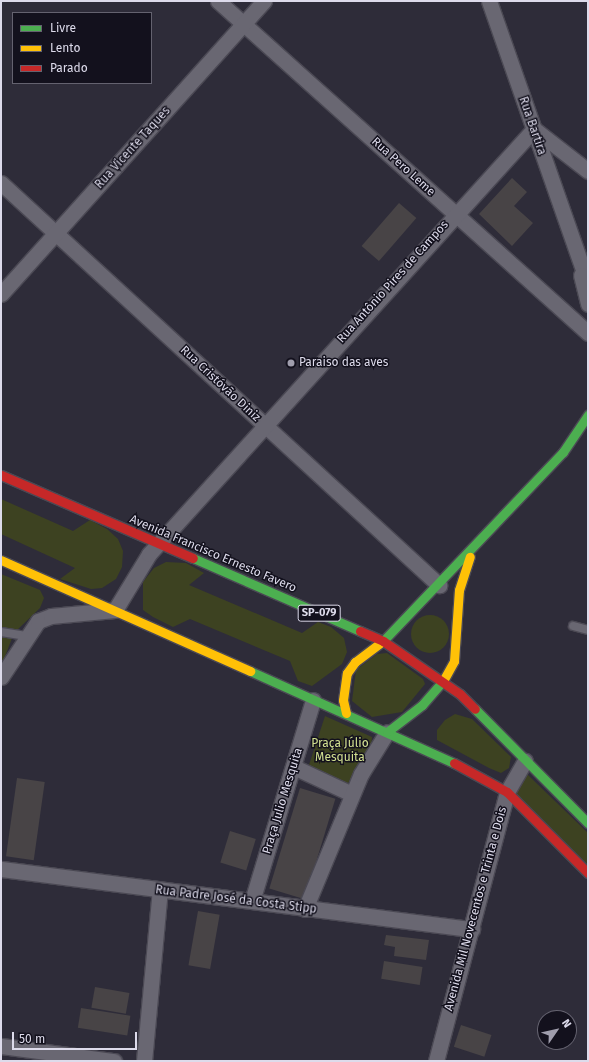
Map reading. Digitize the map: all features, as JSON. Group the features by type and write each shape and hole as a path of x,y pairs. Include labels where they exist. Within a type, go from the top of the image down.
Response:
{"main road":[{"path":"346,713 342,700 347,673 355,662 383,640 471,552 563,452 588,415"},
{"path":"563,452 588,434"},
{"name":"Avenida Francisco Ernesto Favero","path":"1,476 383,640 443,681 588,823"},
{"path":"387,732 422,706 443,681 454,661 459,590 471,552"},
{"path":"1,560 466,767 507,792 588,873"},
{"path":"439,585 457,618"}],"street":[{"name":"Rua Pero Leme","path":"218,1 588,333"},
{"name":"Rua Vicente Taques","path":"1,294 264,1"},
{"name":"Rua Bartira","path":"489,1 575,252 588,284"},
{"path":"534,129 588,171"},
{"name":"Rua Antônio Pires de Campos","path":"115,610 159,544 264,424 534,129"},
{"name":"Rua Cristóvão Diniz","path":"1,183 439,585"},
{"name":"Rua Bartira","path":"575,252 588,304"},
{"path":"1,677 25,636 38,621 51,616 115,610"},
{"name":"Praça Julio Mesquita","path":"252,902 313,700"},
{"path":"305,909 352,794 387,732"},
{"name":"Avenida Mil Novecentos e Trinta e Dois","path":"436,1061 507,792 525,761"},
{"path":"294,767 352,794"},
{"name":"Rua Padre José da Costa Stipp","path":"1,869 305,909 472,929"},
{"path":"144,1061 160,890"},
{"path":"1,1046 114,1061"}],"lane":[{"path":"573,626 588,630"},
{"path":"1,632 25,636"}],"green space":[{"path":"1,499 73,531 90,520 107,529 118,539 123,551 122,567 116,579 102,588 91,589 60,579 75,568 1,534"},
{"path":"166,562 186,563 204,573 189,585 302,633 318,622 331,627 344,638 347,652 342,664 312,686 298,681 290,661 190,619 173,627 153,617 143,610 143,582 154,568"},
{"path":"1,574 40,590 44,598 40,608 14,633 1,667"},
{"path":"426,615 434,615 444,620 448,627 448,641 444,648 434,653 426,653 416,648 414,645 411,638 411,630 416,620 419,618"},
{"path":"387,653 423,679 425,684 402,712 372,717 352,701 356,670 377,654"},
{"path":"455,714 472,719 511,757 509,768 501,773 437,740 437,730 445,720"},
{"name":"Praça Júlio Mesquita","path":"325,716 372,737 371,751 348,783 339,783 311,770 309,765"},
{"path":"527,774 588,833 588,865 513,791 515,780"}],"building":[{"path":"512,178 527,192 514,206 533,223 512,246 479,214"},
{"path":"399,203 416,218 379,261 362,246"},
{"path":"17,778 45,782 34,860 6,856"},
{"path":"300,788 335,799 305,899 269,888"},
{"path":"230,831 256,839 246,870 220,863"},
{"path":"198,911 220,915 210,969 188,965"},
{"path":"386,935 429,940 426,960 394,956 395,947 384,945"},
{"path":"384,961 423,967 420,985 381,979"},
{"path":"95,987 129,993 126,1014 91,1008"},
{"path":"81,1008 130,1016 127,1036 78,1028"},
{"path":"461,1025 491,1035 484,1057 454,1047"}],"traffic: fast":[{"path":"383,641 563,452 588,415"},
{"path":"193,558 360,631"},
{"path":"250,671 454,763"},
{"path":"387,732 422,705 443,681"},
{"path":"475,709 588,823"}],"traffic: slow":[{"path":"443,681 454,661 459,590 470,557"},
{"path":"1,560 250,671"},
{"path":"346,713 343,700 347,673 355,662 383,641"}],"traffic: jam":[{"path":"1,475 193,558"},
{"path":"360,631 383,641 460,694 475,709"},
{"path":"454,763 507,792 588,873"}],"place":[{"name":"Paraiso das aves","path":"291,363"}]}
